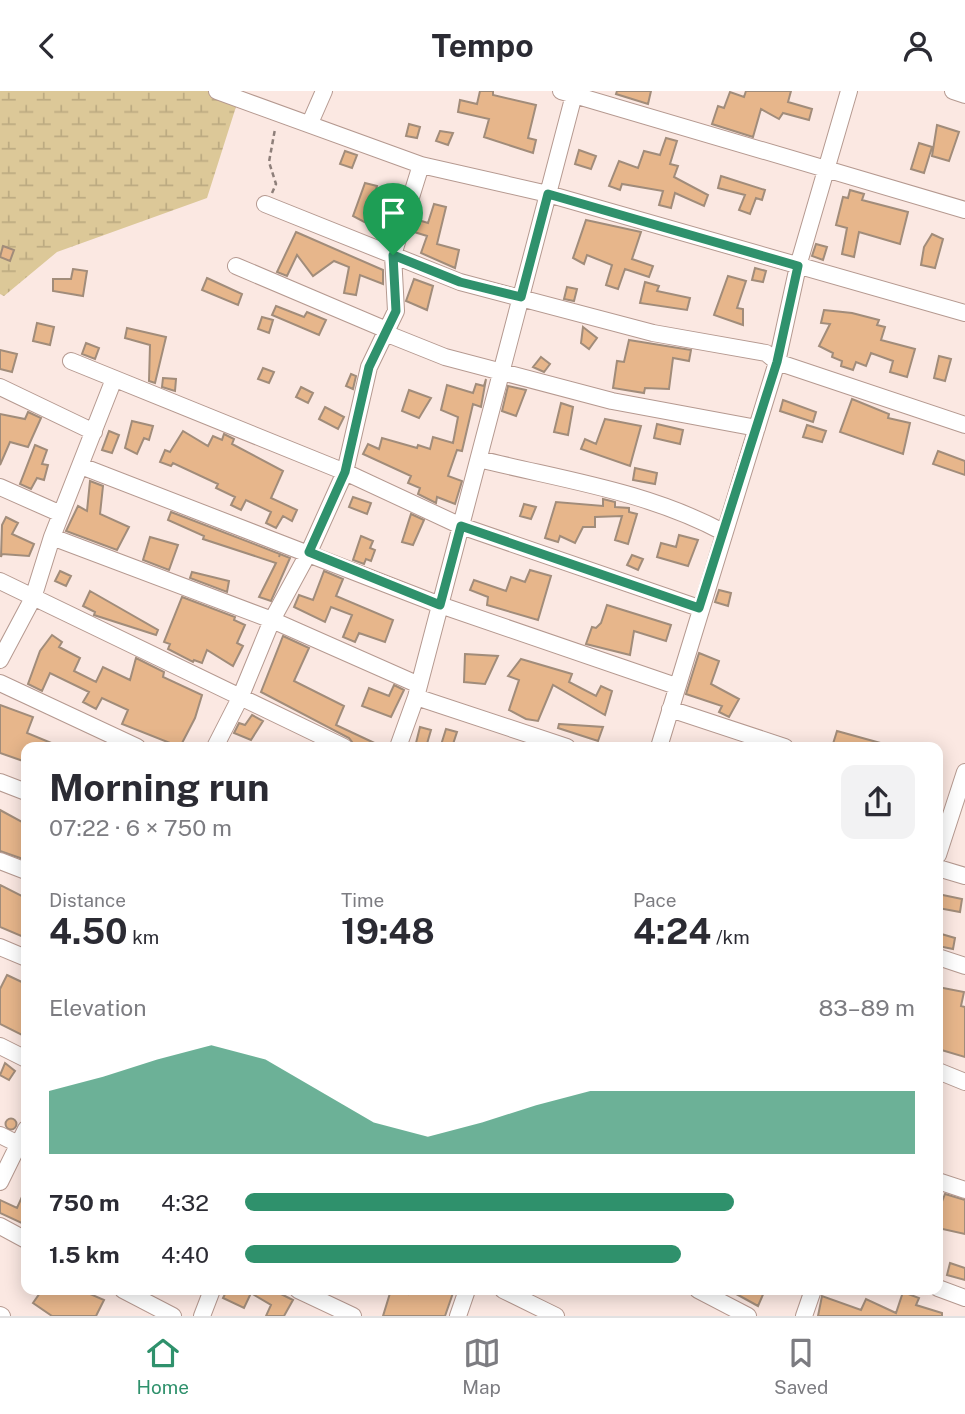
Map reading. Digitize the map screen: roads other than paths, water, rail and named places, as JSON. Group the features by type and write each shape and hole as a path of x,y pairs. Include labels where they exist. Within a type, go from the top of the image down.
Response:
{"street":[{"path":"217,91 421,165 548,194 965,313"},
{"path":"310,124 324,91"},
{"path":"660,742 699,608 777,362 798,266 849,91"},
{"path":"953,91 965,95"},
{"path":"400,742 417,691 479,459 548,194 570,92 965,210"},
{"path":"218,742 240,698 272,620 309,552 345,472 369,367 396,311 393,255 421,165"},
{"path":"265,204 460,282 653,333 766,353 777,362 965,425"},
{"path":"236,266 312,296 445,357 612,401 757,428"},
{"path":"71,361 345,472 461,526 699,608"},
{"path":"0,660 33,598 52,537 114,379"},
{"path":"0,387 94,432"},
{"path":"479,459 556,478 615,488 685,512 723,532"},
{"path":"81,466 309,552 440,605 676,687"},
{"path":"0,487 61,514"},
{"path":"52,537 272,620 417,691 554,742"},
{"path":"0,581 333,742"},
{"path":"0,683 126,742"},
{"path":"670,709 770,742"},
{"path":"943,840 965,772"},
{"path":"0,782 21,790"},
{"path":"943,803 954,807"},
{"path":"0,860 21,869"},
{"path":"943,869 965,876"},
{"path":"0,947 21,956"},
{"path":"943,959 965,966"},
{"path":"0,1046 21,1056"},
{"path":"943,1073 965,1081"},
{"path":"0,1135 21,1139"},
{"path":"0,1182 21,1145"},
{"path":"943,1183 965,1190"},
{"path":"0,1227 21,1238"},
{"path":"943,1291 965,1298"},
{"path":"132,1295 173,1316"},
{"path":"202,1316 210,1295"},
{"path":"309,1295 353,1316"},
{"path":"458,1316 465,1295"},
{"path":"513,1295 556,1316"},
{"path":"708,1295 748,1316"},
{"path":"804,1316 811,1295"}]}
